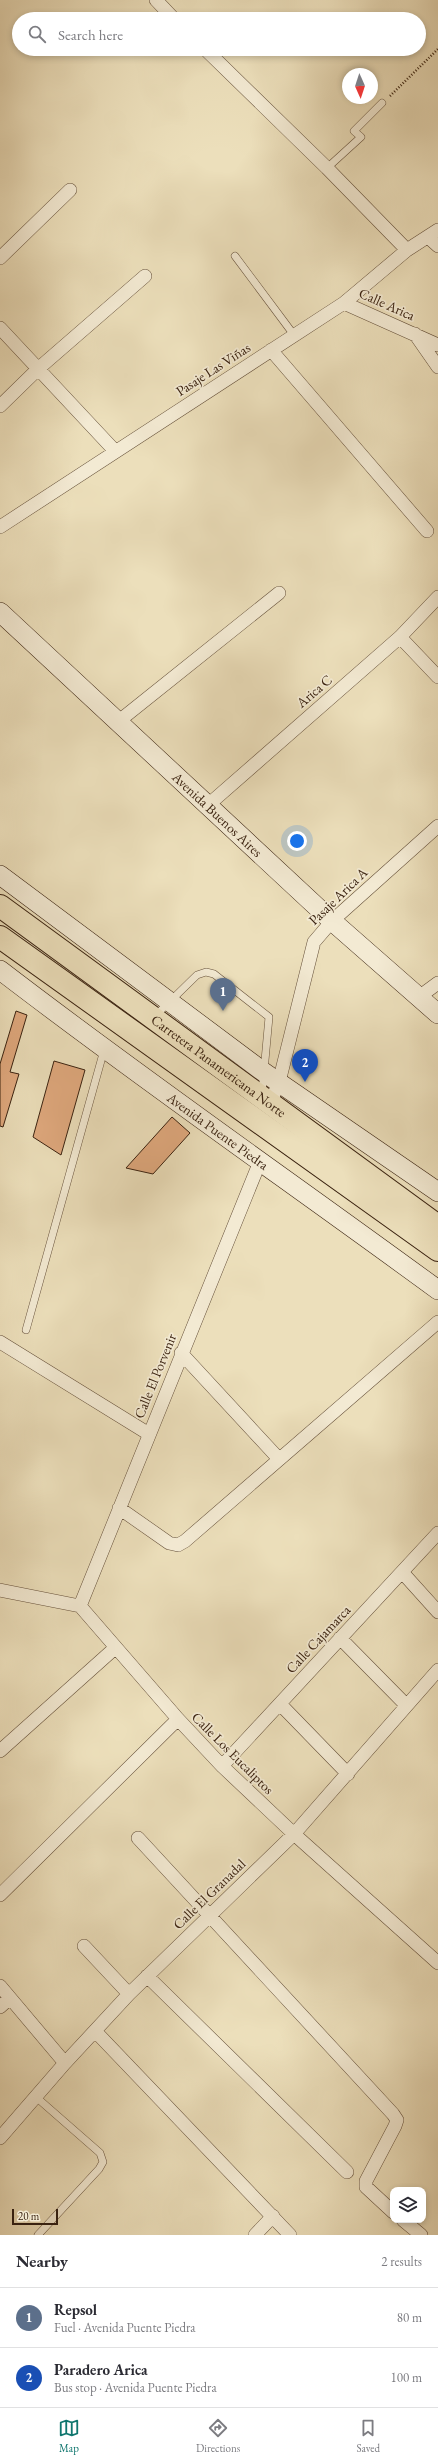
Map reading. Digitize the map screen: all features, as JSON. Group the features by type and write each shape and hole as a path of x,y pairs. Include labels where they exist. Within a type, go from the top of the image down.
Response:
{"highway":[{"name":"Carretera Panamericana Norte","path":"0,906 438,1226"},
{"name":"Carretera Panamericana Norte","path":"0,937 438,1250"}],"main road":[{"name":"Avenida Buenos Aires","path":"0,612 119,721 207,806 332,921 438,1014"},
{"path":"0,875 272,1078 438,1192"},
{"name":"Avenida Puente Piedra","path":"0,970 104,1049 260,1159 438,1290"}],"street":[{"path":"156,0 167,12"},
{"path":"212,56 328,168 407,250"},
{"path":"0,258 70,190"},
{"path":"433,234 438,246"},
{"name":"Pasaje Las Viñas","path":"0,527 344,303 407,250 433,234"},
{"path":"0,406 39,368 144,276"},
{"name":"Calle Arica","path":"344,303 438,345"},
{"path":"0,328 115,451"},
{"path":"415,334 438,367"},
{"path":"271,350 427,531"},
{"path":"119,721 279,593"},
{"name":"Arica C","path":"207,806 400,637 438,597"},
{"path":"400,637 438,677"},
{"name":"Pasaje Arica A","path":"265,1100 299,1008 309,956 314,942 332,921 438,826"},
{"path":"419,997 438,983"},
{"name":"Calle El Porvenir","path":"80,1606 260,1159"},
{"path":"119,1508 169,1543 178,1545 185,1542 438,1322"},
{"path":"0,1342 149,1434"},
{"path":"181,1353 279,1459"},
{"name":"Calle Cajamarca","path":"222,1766 438,1533"},
{"path":"402,1572 438,1612"},
{"path":"0,1590 80,1606"},
{"name":"Calle Los Eucaliptos","path":"80,1606 178,1719 222,1766 294,1834 438,1963"},
{"path":"340,1638 406,1705"},
{"path":"0,1751 115,1648"},
{"name":"Calle El Granadal","path":"0,2138 65,2063 129,1994 294,1834 438,1670"},
{"path":"280,1704 348,1774"},
{"path":"0,1895 178,1719"},
{"path":"138,1838 208,1917 397,2120 366,2181 366,2187 369,2192 390,2210"},
{"path":"84,1946 129,1994"},
{"path":"147,1976 347,2172"},
{"path":"0,1986 65,2063"},
{"path":"0,2008 10,1998"},
{"path":"96,2031 290,2235"},
{"path":"255,2235 272,2216"},
{"path":"406,2223 420,2235"}],"lane":[{"path":"328,168 361,138 354,131 382,103"},
{"path":"235,256 294,335"},
{"path":"152,1018 172,1002 197,975 206,972 214,974 269,1017 272,1078"},
{"path":"26,1330 104,1049"},
{"path":"36,2097 100,2154 103,2162 99,2169 38,2235"}],"path":[{"path":"382,103 438,49"}],"building":[{"path":"16,1011 27,1015 10,1072 19,1074 3,1127 0,1126 0,1064"},
{"path":"54,1061 85,1070 61,1155 33,1137"},
{"path":"172,1117 190,1133 153,1174 126,1168"}],"place":[{"name":"Repsol","path":"223,1011"},
{"name":"Paradero Arica","path":"305,1082"}]}
